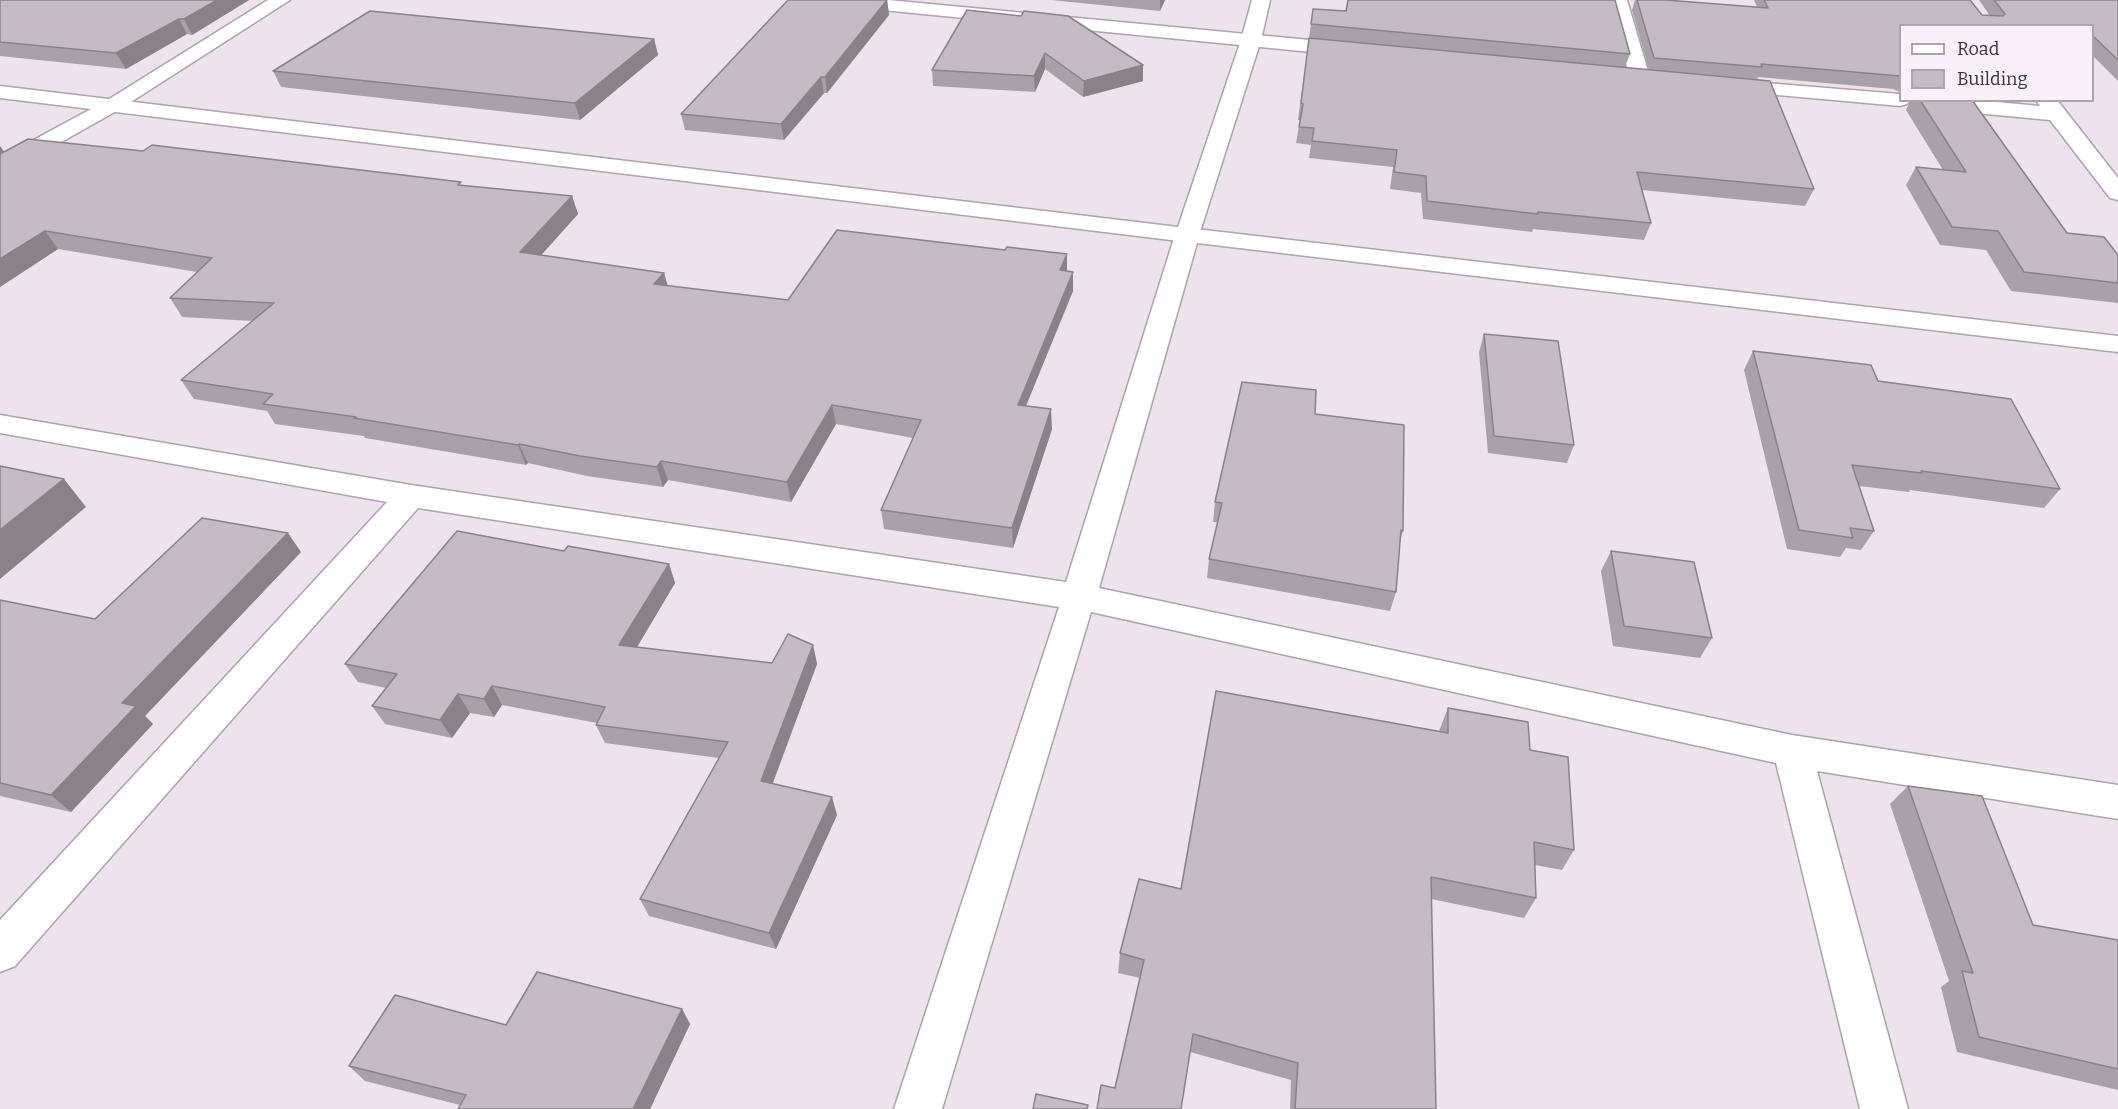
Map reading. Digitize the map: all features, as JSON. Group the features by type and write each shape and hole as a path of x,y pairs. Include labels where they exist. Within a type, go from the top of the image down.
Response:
{"street":[{"path":"0,167 113,105 281,0"},
{"path":"831,0 1369,52"},
{"path":"918,1109 1079,597 1187,234 1251,40 1261,0"},
{"path":"1618,0 1640,78"},
{"path":"1616,76 1663,80"},
{"path":"1711,84 1899,100"},
{"path":"0,92 2118,344"},
{"path":"1944,102 2051,107 2118,193"},
{"path":"0,424 411,496 1079,597 1792,751 2118,802"},
{"path":"0,951 411,496"},
{"path":"1792,751 1884,1109"}],"building":[{"path":"0,0 217,0 116,53 0,42"},
{"path":"788,0 887,0 825,77 821,77 781,124 681,114"},
{"path":"1348,0 1615,0 1630,54 1311,24 1313,9 1346,11"},
{"path":"1637,0 1768,8 1764,0 1970,0 1982,15 2003,16 2005,14 1994,0 2118,0 2118,60 2094,37 2094,24 1899,24 1899,76 1761,64 1762,67 1654,58"},
{"path":"967,10 1021,16 1024,11 1068,16 1143,65 1084,81 1045,53 1034,76 932,70"},
{"path":"370,11 654,39 575,103 273,71"},
{"path":"1309,38 1770,81 1814,189 1637,172 1651,223 1538,212 1538,214 1427,201 1426,176 1394,172 1397,150 1312,141 1314,128 1299,127"},
{"path":"1921,102 1973,102 2067,233 2104,237 2118,255 2118,283 2024,272 1998,231 1952,227 1916,167 1966,172"},
{"path":"28,139 143,151 152,145 461,182 458,185 572,196 520,252 664,273 654,284 788,300 837,230 1005,250 1007,247 1067,254 1060,270 1073,272 1018,405 1051,409 1012,528 881,510 921,420 832,405 787,482 661,461 657,467 580,456 354,418 356,417 263,404 273,394 181,380 274,303 170,298 212,258 45,231 0,259 0,154"},
{"path":"1484,334 1558,341 1574,445 1494,436"},
{"path":"1753,351 1871,365 1878,381 2011,399 2060,489 1921,471 1922,473 1852,465 1874,531 1850,528 1853,538 1799,530"},
{"path":"1242,382 1316,390 1315,414 1404,425 1403,531 1401,530 1396,592 1209,559 1222,503 1215,502"},
{"path":"0,466 64,479 0,530"},
{"path":"202,518 288,533 122,703 136,706 51,795 0,783 0,600 95,619"},
{"path":"457,531 564,551 568,546 669,564 619,645 772,663 788,634 813,645 761,781 832,797 769,933 640,899 728,742 596,725 605,707 492,686 484,699 458,694 440,720 372,706 397,674 345,664"},
{"path":"1611,551 1694,562 1712,638 1624,626"},
{"path":"1216,691 1448,733 1448,708 1528,722 1530,750 1568,757 1574,850 1534,842 1536,898 1431,877 1436,1109 1295,1109 1298,1063 1193,1034 1181,1109 1097,1109 1101,1085 1115,1088 1144,960 1120,953 1139,879 1181,889"},
{"path":"1908,786 1982,796 2033,925 2118,940 2118,1069 1979,1037 1962,971 1973,973"},
{"path":"537,972 682,1009 633,1109 458,1109 466,1095 349,1066 395,995 506,1025"},
{"path":"1036,1094 1088,1105 1087,1109 1033,1109"}]}
